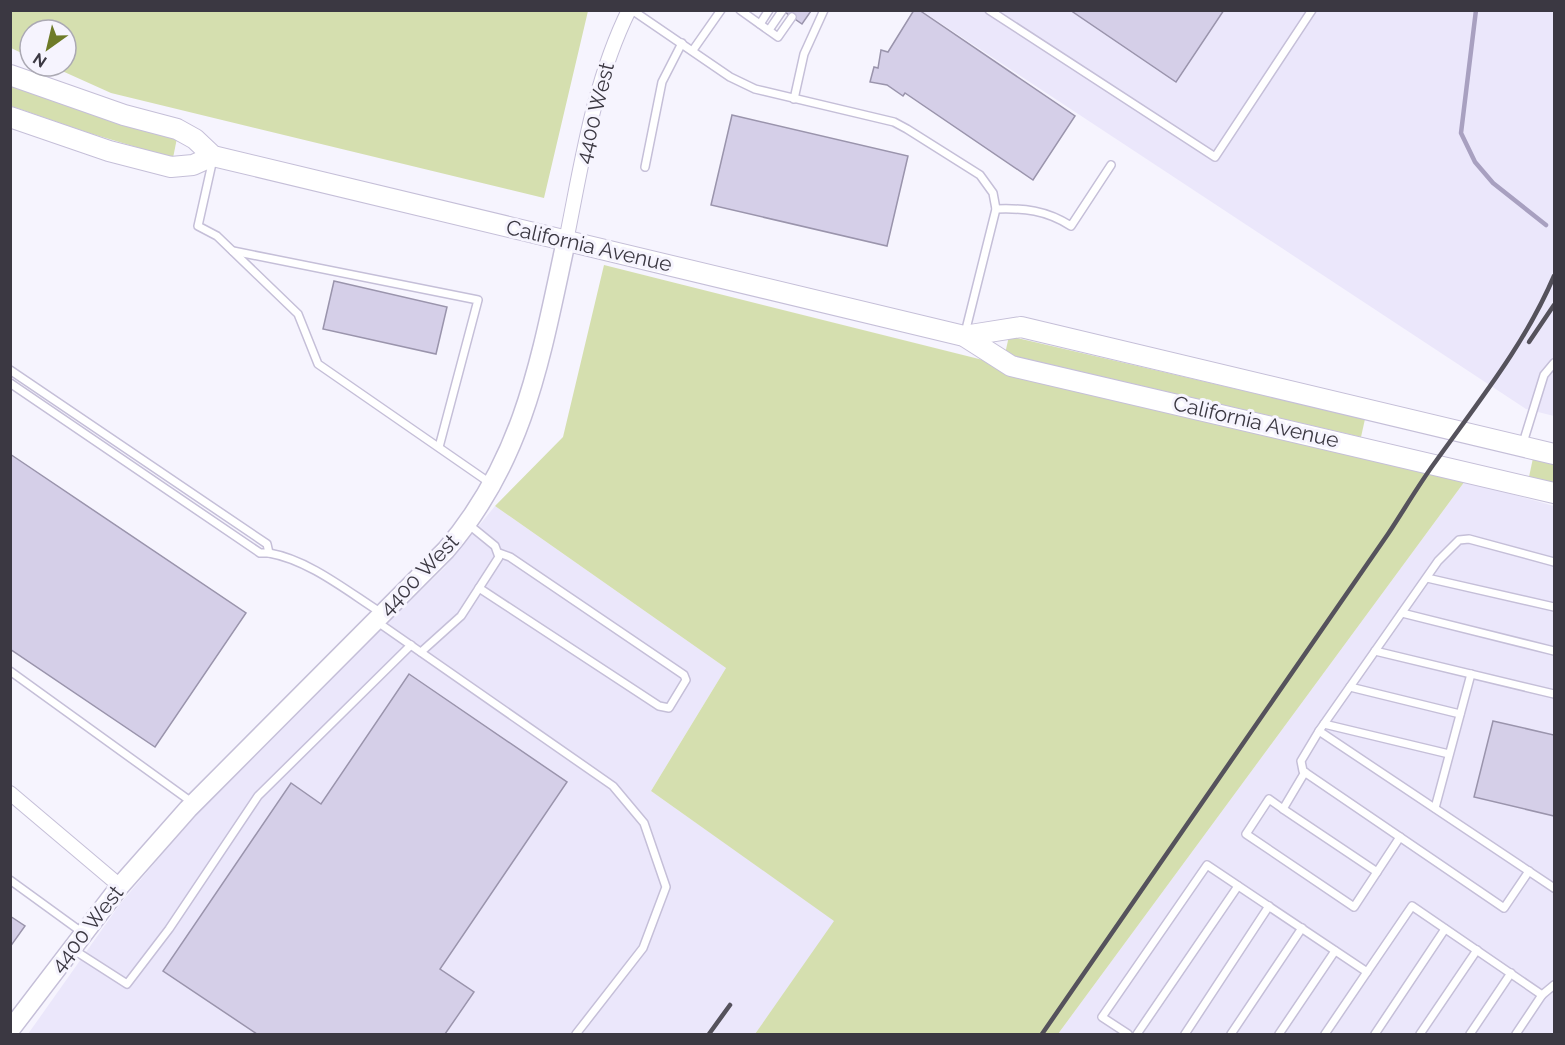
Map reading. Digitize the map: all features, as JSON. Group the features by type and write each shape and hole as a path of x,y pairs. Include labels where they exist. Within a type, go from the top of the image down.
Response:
{"main road":[{"name":"California Avenue","path":"10,75 124,115 177,129 195,139 213,156 964,336 1011,366 1554,493"},
{"path":"10,117 76,141 171,167 193,165 213,156"},
{"name":"California Avenue","path":"964,336 1021,327 1554,454"}],"street":[{"name":"4400 West","path":"10,1030 120,886 194,803 446,550 468,523 492,484 517,436 531,394 594,104 607,61 630,10"},
{"path":"10,792 120,886"}],"lane":[{"path":"630,10 743,84 794,99 894,122 980,175 993,193 996,209 964,336"},
{"path":"693,50 721,10"},
{"path":"740,10 751,14 778,37 792,17"},
{"path":"760,24 769,10"},
{"path":"794,99 804,54 824,10"},
{"path":"989,10 1215,157 1312,10"},
{"path":"769,30 783,11"},
{"path":"645,167 662,82 682,43"},
{"path":"213,156 198,226 217,236 298,314 318,364 492,484"},
{"path":"996,209 1025,208 1059,219 1071,226 1111,165"},
{"path":"232,251 478,300 439,447"},
{"path":"1522,447 1544,375 1554,363"},
{"path":"10,370 267,544 269,553"},
{"path":"10,383 260,552 282,555 328,579 379,617 411,645 613,786 644,823 666,887 643,948 576,1035"},
{"path":"468,523 495,546 499,553 510,557 684,675 686,680 669,708 659,706 479,588"},
{"path":"1529,871 1504,908 1305,772 1301,761 1427,578 1459,540 1469,539 1554,562"},
{"path":"421,652 461,616 496,563 499,553"},
{"path":"1427,578 1554,607"},
{"path":"1402,613 1554,651"},
{"path":"71,948 127,984 169,929 258,796 411,645"},
{"path":"1375,651 1554,694"},
{"path":"10,671 194,803"},
{"path":"1435,808 1471,674"},
{"path":"1350,687 1460,714"},
{"path":"1322,728 1449,754"},
{"path":"1322,728 1554,888"},
{"path":"1283,809 1305,772"},
{"path":"1377,872 1269,799 1246,834 1354,907 1377,872 1400,837"},
{"path":"1128,1035 1102,1017 1207,865 1367,972"},
{"path":"10,880 83,933"},
{"path":"1137,1035 1238,886"},
{"path":"1185,1035 1269,906"},
{"path":"1325,1035 1412,906 1542,995"},
{"path":"1231,1035 1302,928"},
{"path":"1375,1035 1445,929"},
{"path":"1420,1035 1477,950"},
{"path":"1279,1035 1335,951"},
{"path":"1470,1035 1511,974"},
{"path":"1516,1035 1542,995 1554,985"}],"shaded area":[{"path":"922,11 1554,11 1554,416 1526,409"},
{"path":"1465,481 1554,506 1554,1034 1058,1034"},
{"path":"495,506 726,668 651,791 835,921 755,1034 28,1034 120,904 179,834 264,743 445,567"}],"green space":[{"path":"11,10 588,10 544,198 111,93 78,78 78,18 18,18 18,51 11,48"},
{"path":"11,86 95,115 177,138 173,158 89,133 11,106"},
{"path":"604,265 1465,481 1058,1034 755,1034 834,921 651,791 726,668 495,506 563,437"},
{"path":"1009,336 1365,419 1361,437 1005,354"},
{"path":"1533,458 1554,464 1554,483 1529,477"}],"building":[{"path":"782,10 811,11 802,24"},
{"path":"914,10 919,10 1075,116 1033,180 905,93 903,96 887,85 870,82 874,67 878,68 881,50 888,52"},
{"path":"1070,10 1224,10 1176,82"},
{"path":"732,115 908,156 887,246 711,205"},
{"path":"334,281 447,307 436,354 323,329"},
{"path":"10,454 246,613 155,747 10,649"},
{"path":"409,674 567,782 440,969 474,992 445,1034 257,1034 163,971 291,783 321,804"},
{"path":"1493,721 1554,735 1554,816 1474,797"},
{"path":"10,916 25,926 10,947"}],"waterway":[{"path":"1476,10 1461,133 1475,162 1493,183 1546,225"}],"railway":[{"path":"1042,1034 1430,470 1500,372 1529,325 1554,276"},
{"path":"1529,342 1554,305"},
{"path":"709,1034 730,1005"}]}
